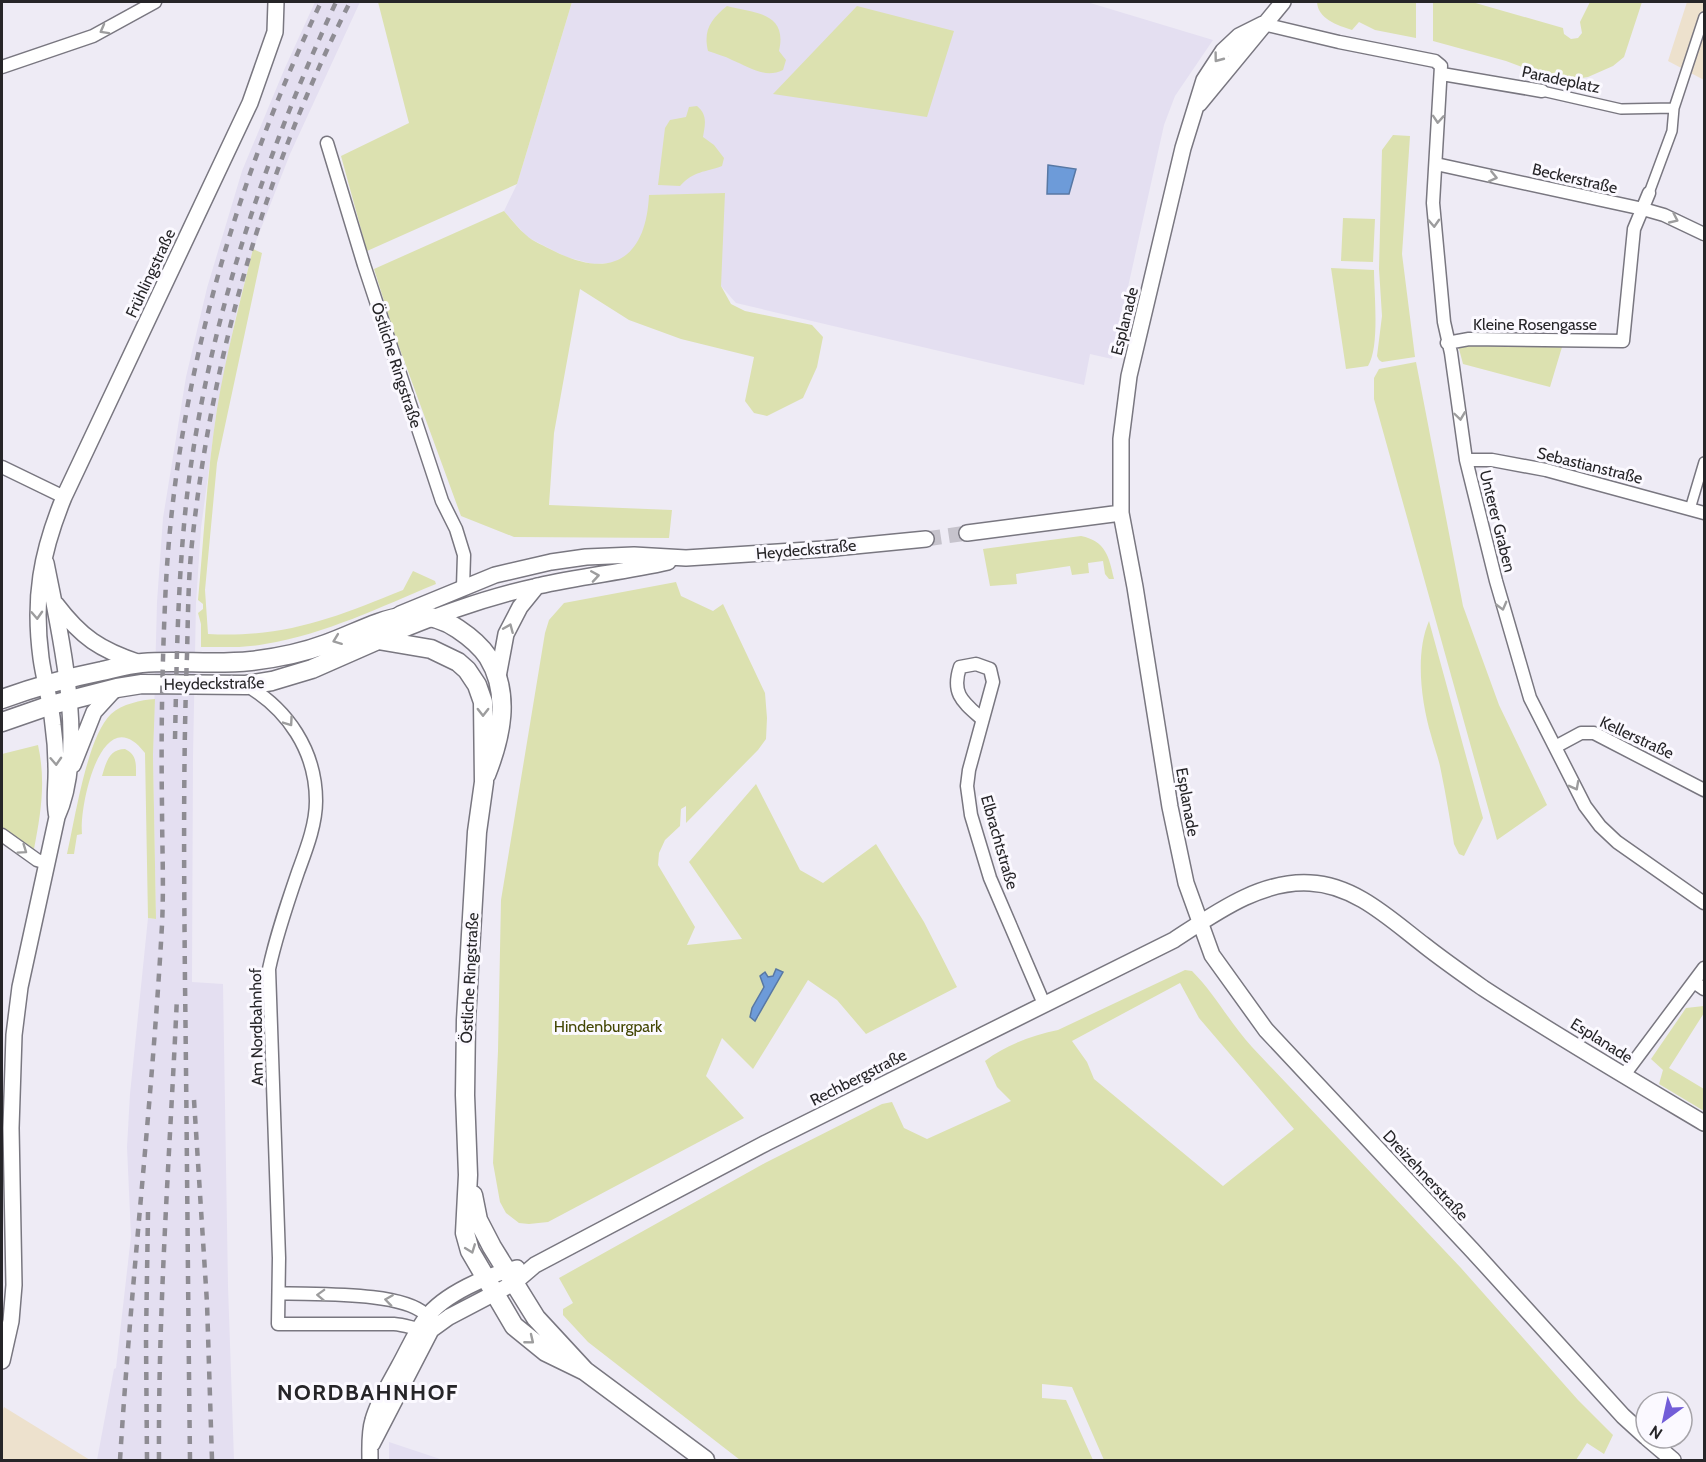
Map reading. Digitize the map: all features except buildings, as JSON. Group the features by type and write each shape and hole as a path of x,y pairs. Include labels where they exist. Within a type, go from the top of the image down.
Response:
{"main road":[{"name":"Heydeckstraße","path":"2,699 46,683 140,663 250,661 297,653 391,618 433,616 458,629"},
{"name":"Östliche Ringstraße","path":"458,629 480,646 498,677 502,701 497,746 483,782"},
{"path":"458,629 454,651 458,662"},
{"name":"Heydeckstraße","path":"2,723 51,705 117,688 142,684 246,685 295,676 378,640"},
{"path":"378,640 431,649 458,662"},
{"name":"Östliche Ringstraße","path":"458,662 467,670 477,685 483,702 483,782 477,832 466,1020 465,1095 468,1175 465,1233 470,1251 514,1326 546,1352 585,1371"},
{"name":"Östliche Ringstraße","path":"468,1175 478,1220 510,1277 536,1318 585,1371"},
{"path":"585,1371 705,1461"}],"street":[{"path":"2,67 93,36 155,2"},
{"name":"Frühlingstraße","path":"57,816 51,705 36,611 44,557 64,497 250,103 275,32 276,2"},
{"name":"Esplanade","path":"1283,2 1194,111 1183,148 1129,376 1122,440 1120,513 1135,587 1170,807 1186,884 1199,923 1251,895 1279,886 1310,882 1334,886 1354,894 1374,907 1478,984 1704,1123"},
{"path":"1643,209 1672,131 1674,108 1704,17"},
{"path":"1263,24 1435,61 1441,66 1442,74"},
{"name":"Paradeplatz","path":"1442,74 1621,109 1674,108"},
{"name":"Unterer Graben","path":"1442,74 1433,203 1447,343 1466,460 1496,581 1523,676 1530,698 1585,806 1600,826 1617,842 1704,903"},
{"name":"Östliche Ringstraße","path":"327,143 364,265 438,490 456,529 464,555 463,587"},
{"name":"Beckerstraße","path":"1436,164 1643,209 1664,215 1704,234"},
{"name":"Kleine Rosengasse","path":"1447,343 1469,339 1623,341 1634,229 1643,209"},
{"name":"Sebastianstraße","path":"1466,460 1492,460 1546,470 1704,513"},
{"path":"1690,509 1704,462"},
{"path":"2,467 64,497"},
{"path":"967,533 1120,513"},
{"name":"Heydeckstraße","path":"391,618 495,575 551,562 586,557 634,555 686,558 824,549 926,539"},
{"name":"Frühlingstraße","path":"44,557 67,679 69,776"},
{"name":"Heydeckstraße","path":"378,640 433,616 537,586 638,569 686,558"},
{"path":"498,677 506,634 520,608 537,586"},
{"path":"458,629 463,587"},
{"path":"53,601 68,621 86,637 111,653 140,663"},
{"name":"Am Nordbahnhof","path":"246,685 265,696 281,711 301,738 313,774 316,801 308,841 269,969 278,1324 426,1326"},
{"path":"2,1361 11,1321 14,1285 6,1128 20,987 57,816 64,799 69,776 94,712 117,688"},
{"name":"Elbrachtstraße","path":"982,718 969,770 971,815 990,878 1044,1004"},
{"name":"Kellerstraße","path":"1555,747 1581,733 1594,733 1704,790"},
{"path":"2,835 37,860 47,863"},
{"name":"Rechbergstraße","path":"510,1277 766,1143 1174,940 1199,923"},
{"name":"Dreizehnerstraße","path":"1199,923 1212,955 1266,1030 1473,1250 1634,1427"},
{"path":"1624,1075 1699,985 1704,968"},
{"path":"370,1461 372,1444 426,1326 449,1298 490,1286 510,1277"},
{"path":"279,1293 398,1301 415,1307 426,1326"},
{"name":"Dreizehnerstraße","path":"1660,1450 1673,1461"}],"shaded area":[{"path":"315,2 360,2 290,154 253,249 235,320 217,409 201,528 196,603 192,982 223,984 228,1286 234,1460 97,1460 116,1368 131,1236 127,1147 130,1094 148,918 156,919 153,755 157,602 163,518 186,377 207,288 242,171"},
{"path":"572,2 1087,2 1213,40 1175,96 1164,125 1112,359 1090,354 1084,385 736,303 721,286 614,263 593,264 566,257 527,237 504,211 517,184"},
{"path":"1687,2 1704,2 1704,80 1668,61"},
{"path":"4,1407 90,1460 2,1460 2,1412"},
{"path":"389,1442 443,1460 389,1460"}],"green space":[{"path":"378,2 572,2 517,184 367,251 341,156 409,123"},
{"path":"1317,2 1416,2 1416,38 1375,30 1359,22 1352,30 1346,28 1325,17 1318,8"},
{"path":"1433,2 1472,2 1563,28 1564,34 1571,39 1578,38 1582,33 1580,22 1590,2 1642,2 1624,57 1613,66 1588,77 1575,79 1546,76 1506,61 1433,41"},
{"path":"727,6 758,13 774,21 780,38 779,51 786,60 783,70 763,73 708,51 707,37 710,26"},
{"path":"857,6 954,31 927,117 773,94"},
{"path":"697,106 704,117 703,137 714,145 724,158 722,166 695,174 680,186 658,185 665,128 670,120 686,117 689,107"},
{"path":"1393,135 1410,136 1402,254 1415,357 1382,362 1377,356 1382,316 1379,269 1382,150"},
{"path":"725,193 721,286 731,304 745,311 812,325 823,337 817,367 803,398 767,416 754,413 745,401 754,357 681,339 629,320 580,289 554,433 549,505 672,510 669,538 514,537 461,516 394,333 374,269 504,211 523,232 539,244 574,260 608,263 622,258 633,248 641,235 649,195"},
{"path":"1343,218 1375,219 1373,262 1341,261"},
{"path":"253,249 262,253 217,463 205,590 208,634 261,633 331,617 403,590 413,571 435,581 436,584 310,634 257,645 201,647 201,624 198,613 203,609 203,604 198,600 208,480 217,409"},
{"path":"1331,268 1374,270 1375,333 1372,357 1368,366 1346,369"},
{"path":"1458,345 1562,347 1550,387 1463,364"},
{"path":"1416,362 1463,606 1499,705 1547,805 1497,840 1374,399 1374,378 1379,369"},
{"path":"1081,536 1096,542 1105,551 1114,579 1109,579 1105,574 1103,561 1088,563 1089,573 1072,575 1070,566 1016,574 1017,584 990,586 983,549"},
{"name":"Hindenburgpark","path":"676,582 681,596 713,611 723,604 765,693 766,739 686,823 686,806 681,809 680,826 665,840 659,853 658,865 695,927 687,945 742,939 689,862 756,784 800,870 823,883 876,844 924,922 957,987 866,1034 837,1000 808,980 753,1069 722,1038 706,1076 744,1118 548,1222 529,1224 519,1223 506,1213 500,1202 493,1163 501,900 545,633 549,620 564,603","holes":["782,972 768,994 758,1018 752,1008 764,987 761,976 768,977"]},
{"path":"1429,621 1483,818 1464,856 1459,854 1454,844 1440,766 1424,707 1421,662"},
{"path":"155,699 153,755 156,919 148,918 145,753 130,739 117,738 105,747 96,762 89,781 82,820 82,834 77,835 74,854 67,854 83,780 95,741 103,725 111,714 126,705"},
{"path":"38,745 42,771 42,797 34,849 2,827 2,754"},
{"path":"125,749 134,757 136,776 102,776 112,754"},
{"path":"1185,970 1192,971 1252,1047 1461,1268 1578,1400 1613,1435 1604,1454 1587,1443 1576,1460 1104,1460 1072,1387 1042,1384 1042,1398 1066,1400 1093,1460 740,1460 588,1342 563,1315 563,1309 573,1303 559,1278 765,1163 882,1104 892,1102 904,1128 927,1139 1011,1101 997,1087 985,1061 1020,1041 1058,1030","holes":["1180,983 1199,1018 1294,1129 1223,1186 1094,1079 1087,1062 1072,1041"]},
{"path":"1704,1006 1704,1013 1669,1068 1704,1089 1704,1111 1659,1084 1663,1070 1651,1059 1686,1008"}],"water":[{"path":"1048,165 1076,169 1069,194 1047,194"},
{"path":"776,969 783,972 755,1021 750,1017 752,1008 764,987 760,976 765,972 768,977 773,976"}],"tunnel":[{"path":"926,539 967,533"}],"railway":[{"path":"120,1460 162,925 164,629 170,526 180,448 194,371 235,220 260,146 321,2"},
{"path":"175,739 179,599 184,528 187,493 202,399 230,283 267,168 336,2"},
{"path":"190,1460 184,819 188,613 192,543 213,403 228,334 247,265 292,131 350,2"},
{"path":"159,1460 162,1286 177,997"},
{"path":"194,1100 207,1303 212,1460"},
{"path":"147,1460 148,1212"}],"district":[{"name":"NORDBAHNHOF","path":"368,1392"}]}
